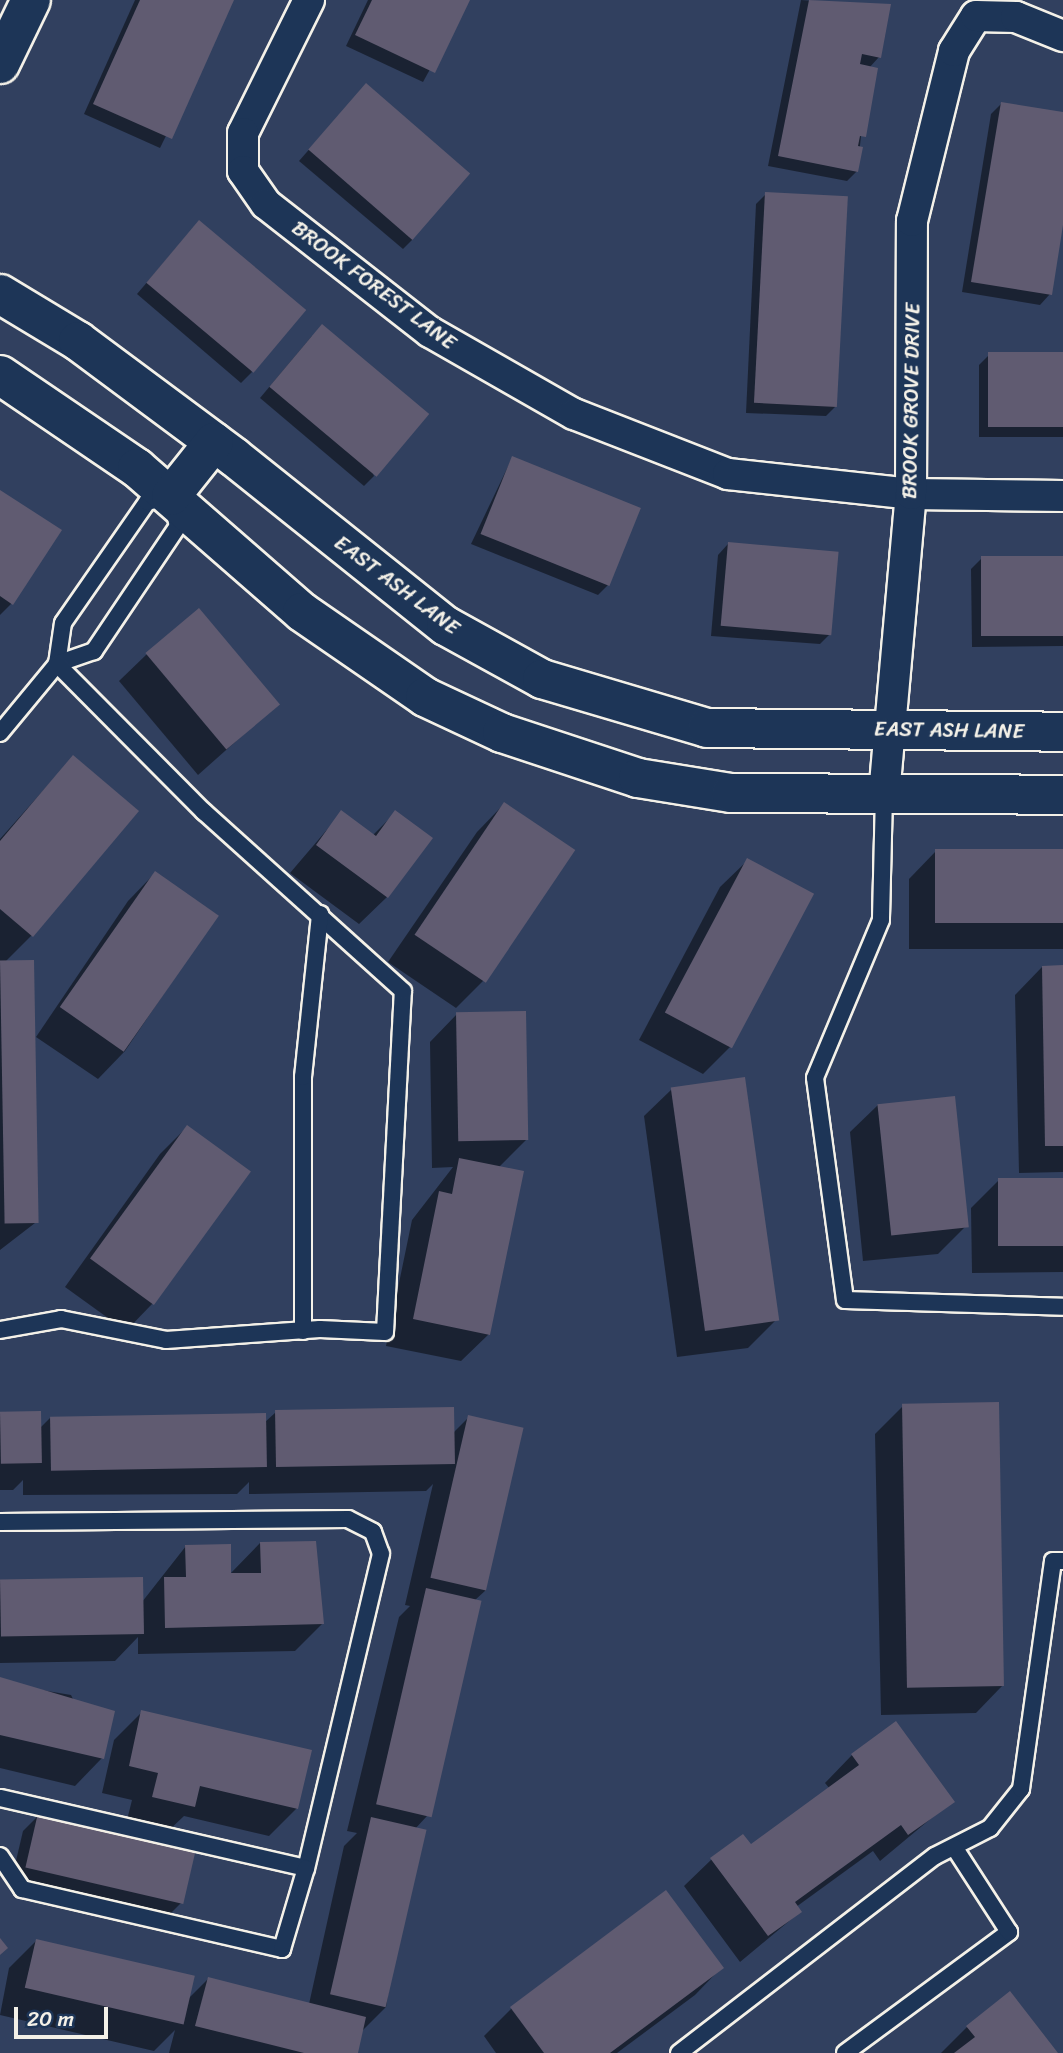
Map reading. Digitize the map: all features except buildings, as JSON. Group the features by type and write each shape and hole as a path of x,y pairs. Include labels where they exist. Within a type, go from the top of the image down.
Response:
{"street":[{"path":"0,64 31,0"},
{"name":"BROOK FOREST LANE","path":"309,0 243,133 243,172 266,204 430,332 574,414 728,474 911,494 1063,496"},
{"name":"BROOK GROVE DRIVE","path":"884,795 886,729 911,494 912,221 954,51 976,16 1016,18 1063,36"},
{"name":"EAST ASH LANE","path":"0,294 78,341 214,442 446,626 542,679 686,726 1063,732"},
{"path":"0,374 171,496 302,612 425,696 502,733 638,778 731,793 1063,795"},
{"path":"171,496 214,442"}],"lane":[{"path":"0,733 57,664 64,623 147,502 171,496 178,526 94,652 57,664"},
{"path":"0,1330 61,1319 166,1340 303,1331 385,1332 402,991 320,914 204,812 57,664"},
{"path":"884,795 881,920 816,1078 845,1300 1063,1307"},
{"path":"303,1331 303,1077 320,914"},
{"path":"0,1522 348,1519 373,1532 381,1554 306,1868 282,1949 22,1889 0,1856"},
{"path":"679,2053 700,2047 954,1847 990,1828 1021,1789 1053,1561 1063,1561"},
{"path":"0,1798 306,1868"},
{"path":"845,2053 1010,1932 954,1847"}]}
